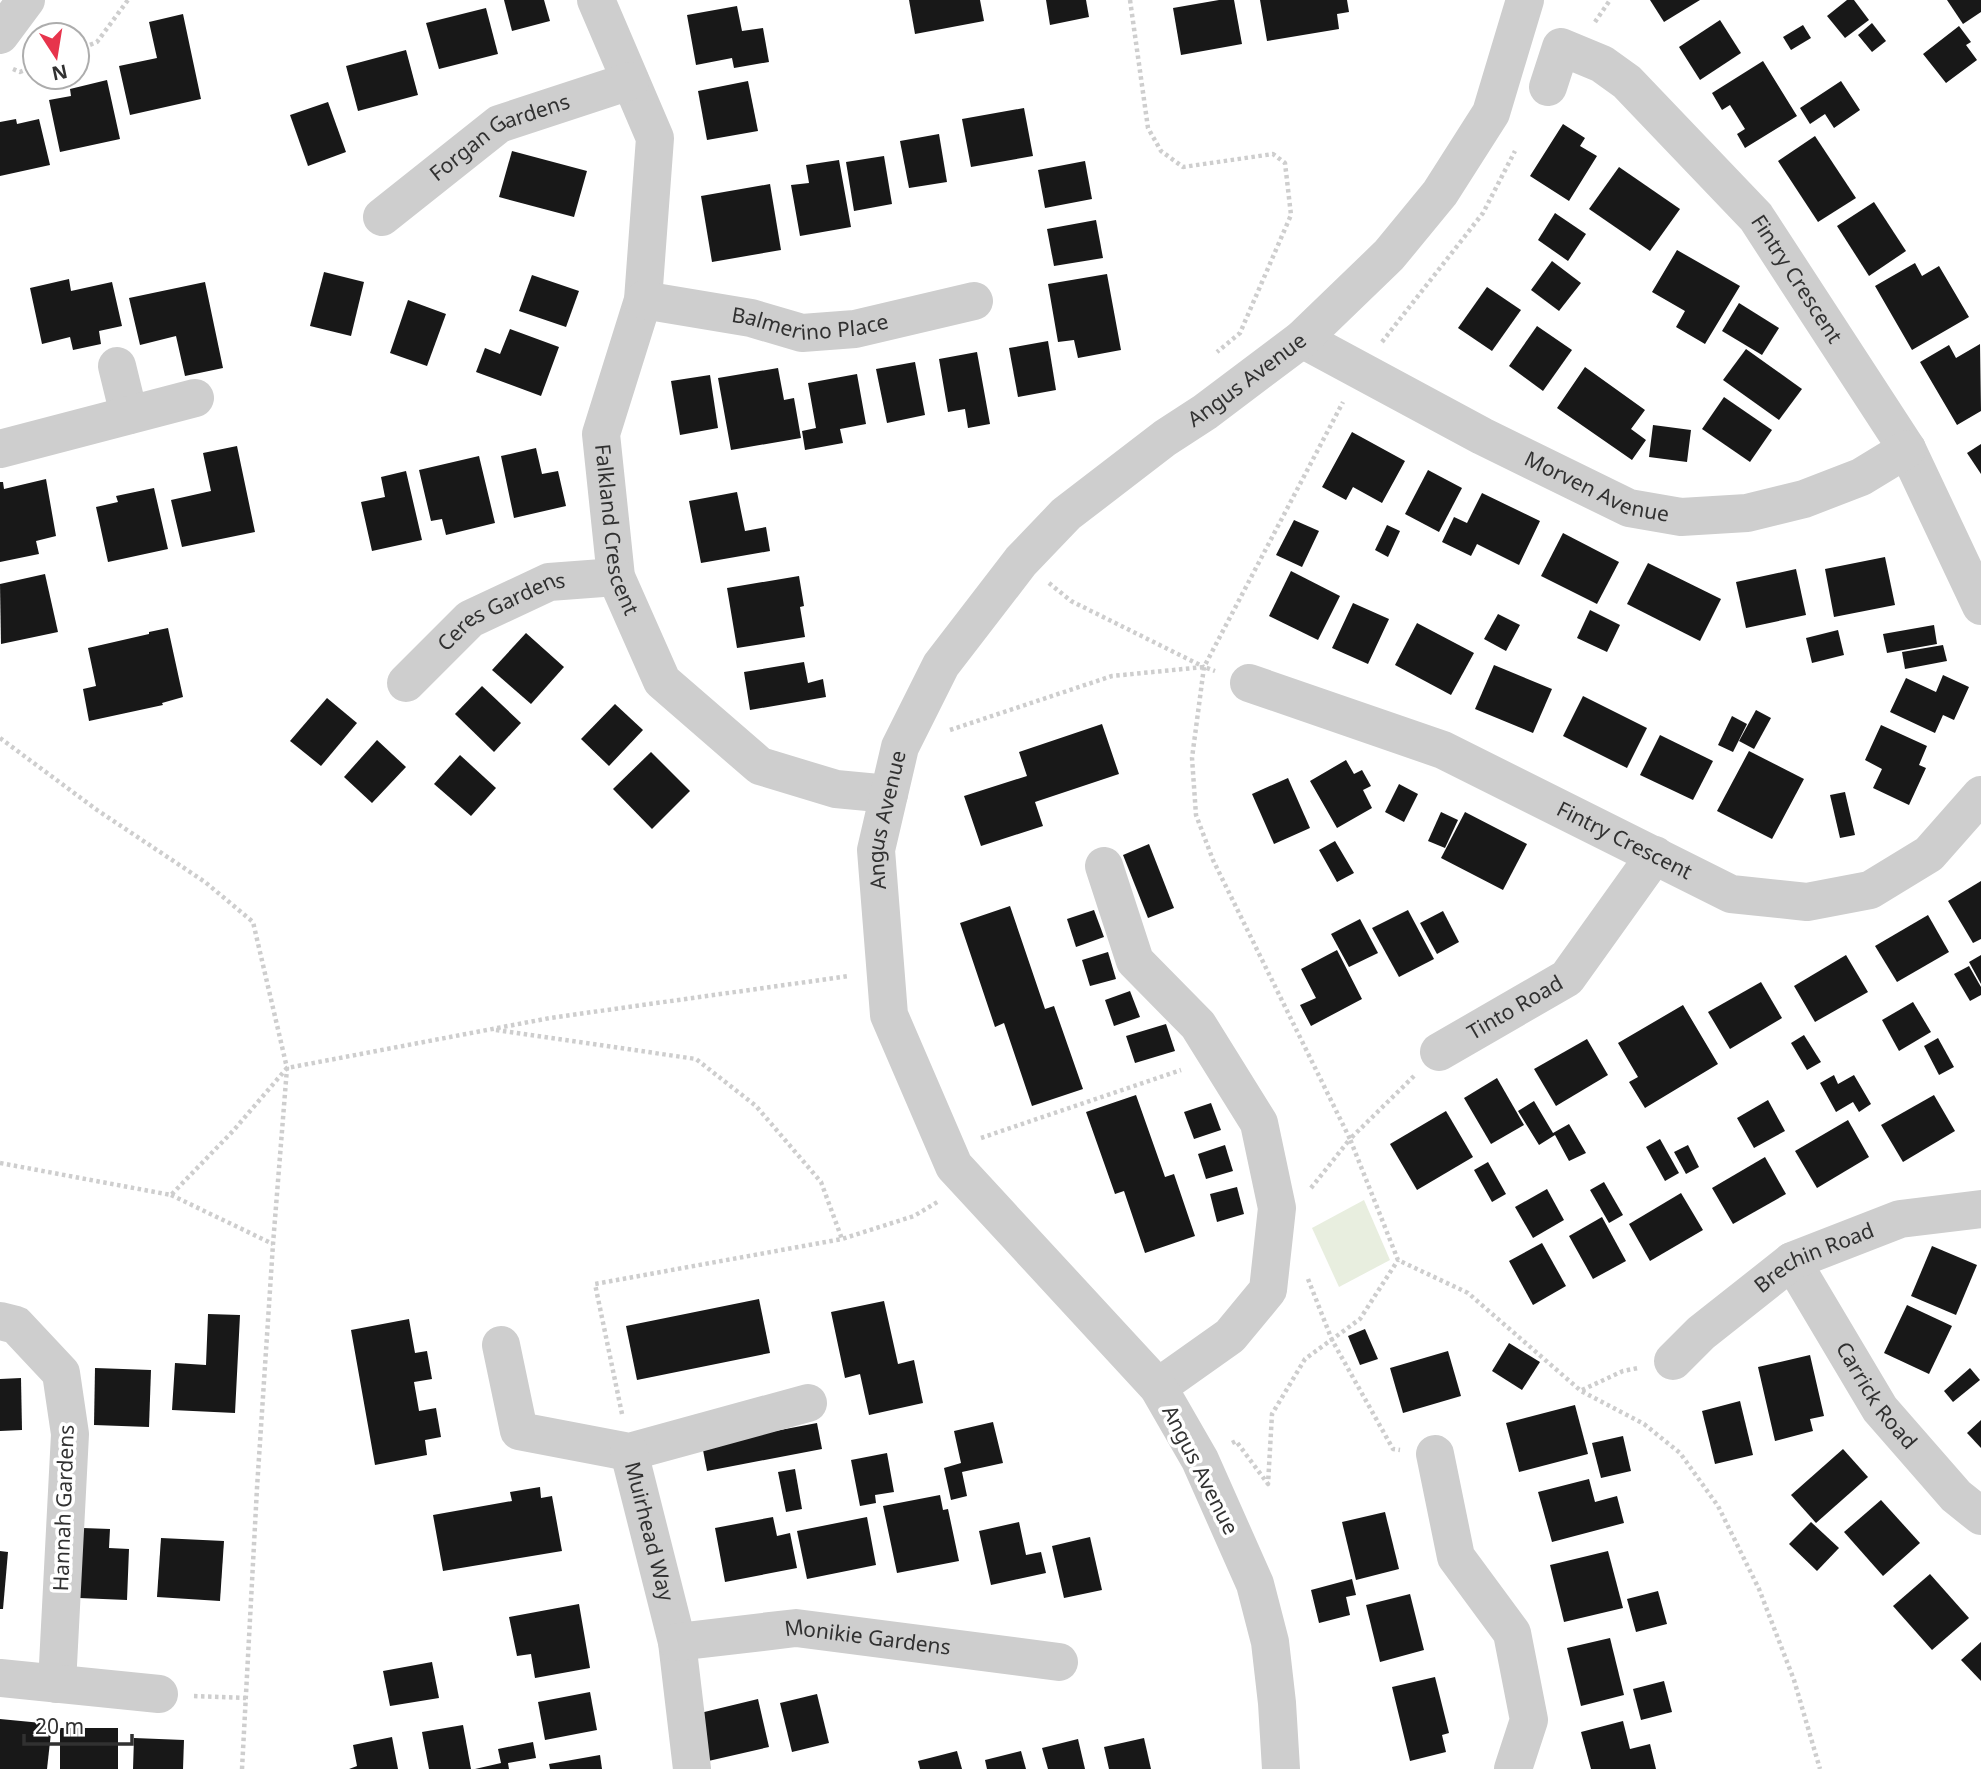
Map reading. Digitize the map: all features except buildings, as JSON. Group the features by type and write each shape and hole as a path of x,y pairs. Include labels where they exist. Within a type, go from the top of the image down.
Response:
{"street":[{"path":"0,35 26,0"},
{"name":"Falkland Crescent","path":"596,0 655,138 643,300 601,434 616,576 662,681 760,766 836,789 890,794"},
{"name":"Angus Avenue","path":"1281,1769 1270,1642 1255,1584 1200,1460 1158,1387 954,1166 889,1015 876,850 900,747 941,666 1021,561 1066,514 1165,438 1205,412 1302,340 1389,256 1440,193 1491,113 1525,0"},
{"name":"Fintry Crescent","path":"1548,87 1562,47 1602,64 1627,82 1756,217 1907,449 1981,606"},
{"name":"Forgan Gardens","path":"382,217 499,124 630,81"},
{"name":"Balmerino Place","path":"643,300 751,318 802,333 855,329 974,300"},
{"name":"Morven Avenue","path":"1302,340 1482,436 1629,508 1681,517 1747,513 1804,499 1861,477 1907,449"},
{"path":"117,366 129,415"},
{"path":"0,449 195,398"},
{"name":"Ceres Gardens","path":"407,683 470,619 549,582 616,576"},
{"name":"Fintry Crescent","path":"1249,683 1443,750 1731,894 1807,902 1870,890 1929,854 1981,795"},
{"name":"Tinto Road","path":"1439,1052 1567,978 1655,855"},
{"path":"1104,866 1135,961 1198,1025 1259,1123 1277,1208 1268,1290 1230,1336 1158,1387"},
{"name":"Brechin Road","path":"1674,1361 1701,1333 1792,1261 1900,1219 1981,1209"},
{"name":"Carrick Road","path":"1792,1261 1880,1409 1955,1496 1981,1516"},
{"name":"Hannah Gardens","path":"0,1321 16,1325 61,1373 70,1434 57,1684"},
{"name":"Muirhead Way","path":"501,1345 519,1431 629,1452 677,1642 692,1769"},
{"path":"629,1452 808,1403"},
{"path":"1435,1454 1456,1557 1512,1633 1529,1720 1513,1769"},
{"name":"Monikie Gardens","path":"677,1642 796,1628 1059,1662"},
{"path":"0,1678 159,1694"}],"path":[{"path":"91,44 97,42 128,0"},
{"path":"1130,0 1148,128 1161,151 1182,167 1273,154 1285,163 1292,215 1240,334 1208,359"},
{"path":"1518,144 1483,213 1359,370 1204,667 1192,758 1196,815 1213,860 1350,1139 1398,1260 1468,1293 1581,1391 1644,1424 1680,1453 1718,1506 1759,1589 1794,1680 1819,1769"},
{"path":"1021,561 1071,601 1204,667 1249,683"},
{"path":"900,747 1112,676 1204,667"},
{"path":"0,738 97,810 205,882 253,922 287,1068 273,1244 242,1769"},
{"path":"172,1195 233,1131 287,1068 550,1018 886,971"},
{"path":"492,1029 696,1059 756,1106 821,1182 842,1238"},
{"path":"1350,1139 1439,1052"},
{"path":"947,1149 1219,1058"},
{"path":"0,1163 172,1195 273,1244"},
{"path":"629,1452 595,1284 842,1238 914,1216 970,1183"},
{"path":"1200,1460 1236,1441 1268,1484 1272,1414 1305,1359 1360,1319 1398,1260"},
{"path":"1304,1268 1332,1340 1393,1449 1435,1454"},
{"path":"1581,1391 1623,1370 1674,1361"},
{"path":"159,1694 246,1698"}],"green space":[{"path":"1364,1200 1390,1260 1339,1287 1312,1228"}]}
